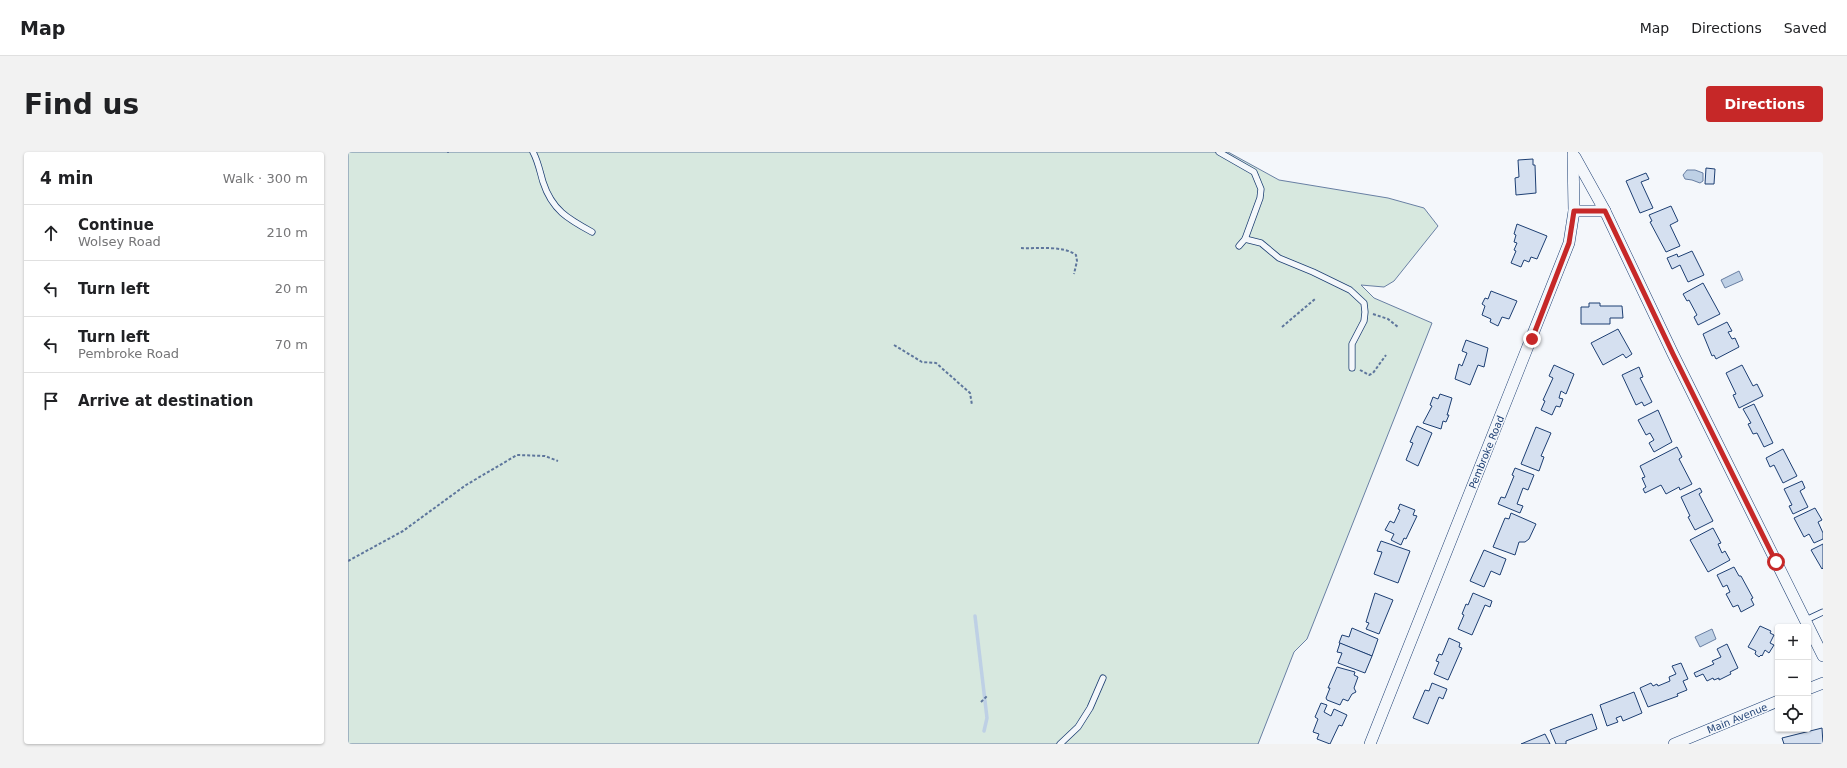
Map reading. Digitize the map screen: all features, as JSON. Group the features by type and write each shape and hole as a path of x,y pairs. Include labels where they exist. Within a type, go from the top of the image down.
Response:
{"street":[{"path":"1573,153 1605,211 1673,354 1823,656"},
{"name":"Pembroke Road","path":"1370,744 1566,251 1574,211 1573,153"},
{"path":"1574,211 1605,211"},
{"path":"1811,688 1823,682"},
{"name":"Main Avenue","path":"1674,744 1775,702"}],"lane":[{"path":"533,152 546,193 553,205 568,217 592,232"},
{"path":"1219,152 1254,172 1261,189 1260,198 1245,238 1239,246"},
{"path":"1245,238 1261,243 1279,258 1313,272 1350,290 1364,303 1364,321 1352,344 1352,368"},
{"path":"1806,620 1823,612"},
{"path":"1060,744 1078,727 1090,708 1103,678"}],"path":[{"path":"1021,248 1062,250 1073,253 1076,255 1077,261 1074,274"},
{"path":"1282,326 1315,299"},
{"path":"1365,312 1382,317 1398,327"},
{"path":"894,345 922,362 936,363 970,392 972,405"},
{"path":"1351,360 1356,367 1369,375 1373,374 1386,355"},
{"path":"348,561 403,531 466,485 517,455 545,456 558,461"},
{"path":"981,702 987,696"}],"shaded area":[{"path":"348,152 1228,152 1279,180 1388,198 1424,208 1438,226 1394,281 1384,287 1361,285 1374,298 1432,323 1307,639 1294,652 1258,744 348,744"}],"water":[{"path":"1687,170 1695,170 1703,173 1703,181 1700,183 1685,179 1683,175"},
{"path":"1739,271 1743,280 1725,288 1721,280"},
{"path":"1712,629 1716,639 1700,647 1695,637"}],"building":[{"path":"1533,159 1533,165 1535,165 1536,193 1516,195 1515,178 1519,177 1518,160"},
{"path":"1706,168 1715,169 1714,184 1705,184"},
{"path":"1646,173 1649,179 1641,182 1653,208 1640,213 1626,181"},
{"path":"1671,206 1678,221 1670,225 1680,246 1666,252 1650,222 1652,221 1649,215"},
{"path":"1517,224 1547,236 1537,259 1531,257 1529,262 1524,260 1521,267 1511,263 1516,251 1514,250 1517,243 1514,242 1516,235 1514,234"},
{"path":"1692,251 1704,275 1688,282 1680,265 1672,269 1667,258 1677,254 1678,257"},
{"path":"1703,283 1720,314 1698,325 1694,317 1697,315 1689,300 1687,301 1683,294"},
{"path":"1491,291 1517,301 1509,319 1502,317 1498,326 1490,322 1491,319 1482,315 1485,306 1482,304 1485,298 1488,299"},
{"path":"1589,303 1600,303 1600,306 1622,306 1623,318 1610,318 1610,324 1581,324 1581,307 1589,307"},
{"path":"1727,322 1732,331 1728,332 1732,339 1735,338 1739,347 1716,359 1714,355 1712,356 1703,334"},
{"path":"1618,329 1632,354 1626,358 1623,354 1603,365 1591,343"},
{"path":"1466,340 1488,348 1484,367 1478,365 1470,385 1455,379 1459,364 1462,366 1467,353 1462,351"},
{"path":"1554,365 1574,374 1566,394 1561,391 1559,398 1563,399 1560,407 1556,406 1552,415 1541,410 1545,401 1543,400 1553,378 1549,376"},
{"path":"1742,365 1753,386 1757,384 1763,396 1739,408 1733,395 1736,394 1726,373"},
{"path":"1639,367 1643,377 1640,378 1652,402 1644,406 1642,402 1636,405 1622,375"},
{"path":"1440,394 1452,398 1447,415 1449,415 1446,422 1443,421 1441,429 1423,423 1432,406 1430,405 1433,397 1438,399"},
{"path":"1754,404 1773,443 1764,447 1757,433 1753,434 1748,424 1751,423 1743,409"},
{"path":"1658,410 1672,442 1654,452 1649,443 1654,440 1650,433 1646,435 1638,420"},
{"path":"1417,426 1432,433 1418,466 1406,460 1413,443 1410,442"},
{"path":"1536,427 1551,433 1541,456 1544,457 1539,471 1521,464"},
{"path":"1677,447 1682,457 1679,459 1692,484 1680,490 1679,487 1666,494 1661,485 1645,493 1643,489 1646,487 1642,478 1645,477 1640,466"},
{"path":"1783,449 1797,476 1783,483 1774,465 1770,467 1766,458"},
{"path":"1515,468 1534,475 1528,490 1523,488 1517,504 1523,506 1520,513 1498,504 1501,497 1505,498 1514,476 1512,475"},
{"path":"1802,481 1805,488 1800,491 1808,507 1793,514 1789,506 1792,505 1784,489"},
{"path":"1700,488 1702,492 1699,494 1713,521 1695,530 1688,517 1690,516 1681,497"},
{"path":"1400,504 1415,510 1413,515 1417,516 1406,539 1404,538 1401,545 1391,540 1394,534 1385,530 1390,521 1394,523 1400,510 1398,509"},
{"path":"1815,508 1822,520 1818,522 1823,533 1823,539 1814,543 1809,534 1804,537 1794,518"},
{"path":"1511,513 1536,524 1529,539 1525,542 1519,542 1515,555 1493,547 1505,518 1509,519"},
{"path":"1713,528 1721,543 1718,544 1722,553 1725,551 1730,560 1708,572 1690,540"},
{"path":"1381,541 1410,551 1398,583 1374,574 1382,552 1377,551"},
{"path":"1823,544 1823,568 1822,569 1811,550"},
{"path":"1484,550 1506,559 1500,575 1491,571 1484,587 1470,581"},
{"path":"1734,567 1739,576 1741,576 1753,598 1751,599 1754,605 1741,612 1738,605 1733,607 1726,594 1730,592 1727,585 1723,587 1717,575"},
{"path":"1375,593 1393,600 1379,634 1366,629 1369,623 1366,622"},
{"path":"1473,593 1492,601 1490,607 1485,605 1472,635 1458,629 1464,615 1462,614 1466,604 1468,605"},
{"path":"1760,626 1771,631 1770,633 1774,635 1770,643 1774,645 1769,653 1765,650 1762,656 1761,655 1759,657 1755,654 1756,651 1748,647"},
{"path":"1352,628 1378,639 1372,656 1339,643 1342,635 1349,637"},
{"path":"1449,638 1460,643 1459,647 1462,648 1448,680 1434,674 1439,662 1436,661 1439,654 1442,655"},
{"path":"1340,643 1372,656 1365,673 1338,663 1342,653 1337,652"},
{"path":"1727,644 1738,668 1730,672 1731,674 1719,680 1719,678 1714,680 1713,678 1707,681 1703,674 1696,677 1694,673 1714,664 1712,661 1721,657 1717,649"},
{"path":"1681,663 1688,679 1683,681 1687,690 1677,694 1678,696 1648,707 1640,688 1651,683 1653,686 1657,684 1658,686 1670,681 1669,677 1676,674 1672,666"},
{"path":"1337,667 1355,672 1354,675 1358,677 1354,688 1356,692 1352,694 1348,701 1343,699 1340,705 1327,700 1326,698 1330,688 1328,688"},
{"path":"1432,683 1447,689 1443,699 1439,697 1428,724 1413,718 1425,690 1429,691"},
{"path":"1634,692 1642,713 1623,721 1621,716 1616,718 1618,722 1607,726 1600,705"},
{"path":"1321,703 1327,705 1324,712 1331,716 1334,709 1347,715 1342,726 1339,725 1330,744 1317,739 1319,734 1313,732 1318,719 1315,717"},
{"path":"1592,714 1597,729 1566,741 1566,744 1556,744 1550,730"},
{"path":"1822,728 1823,744 1784,744 1782,738 1811,732"},
{"path":"1545,734 1550,744 1521,744"}],"waterway":[{"path":"975,616 987,718 984,731"}],"route":[{"path":"1532,339 1569,243 1574,211 1605,211 1673,354 1776,562"}]}
